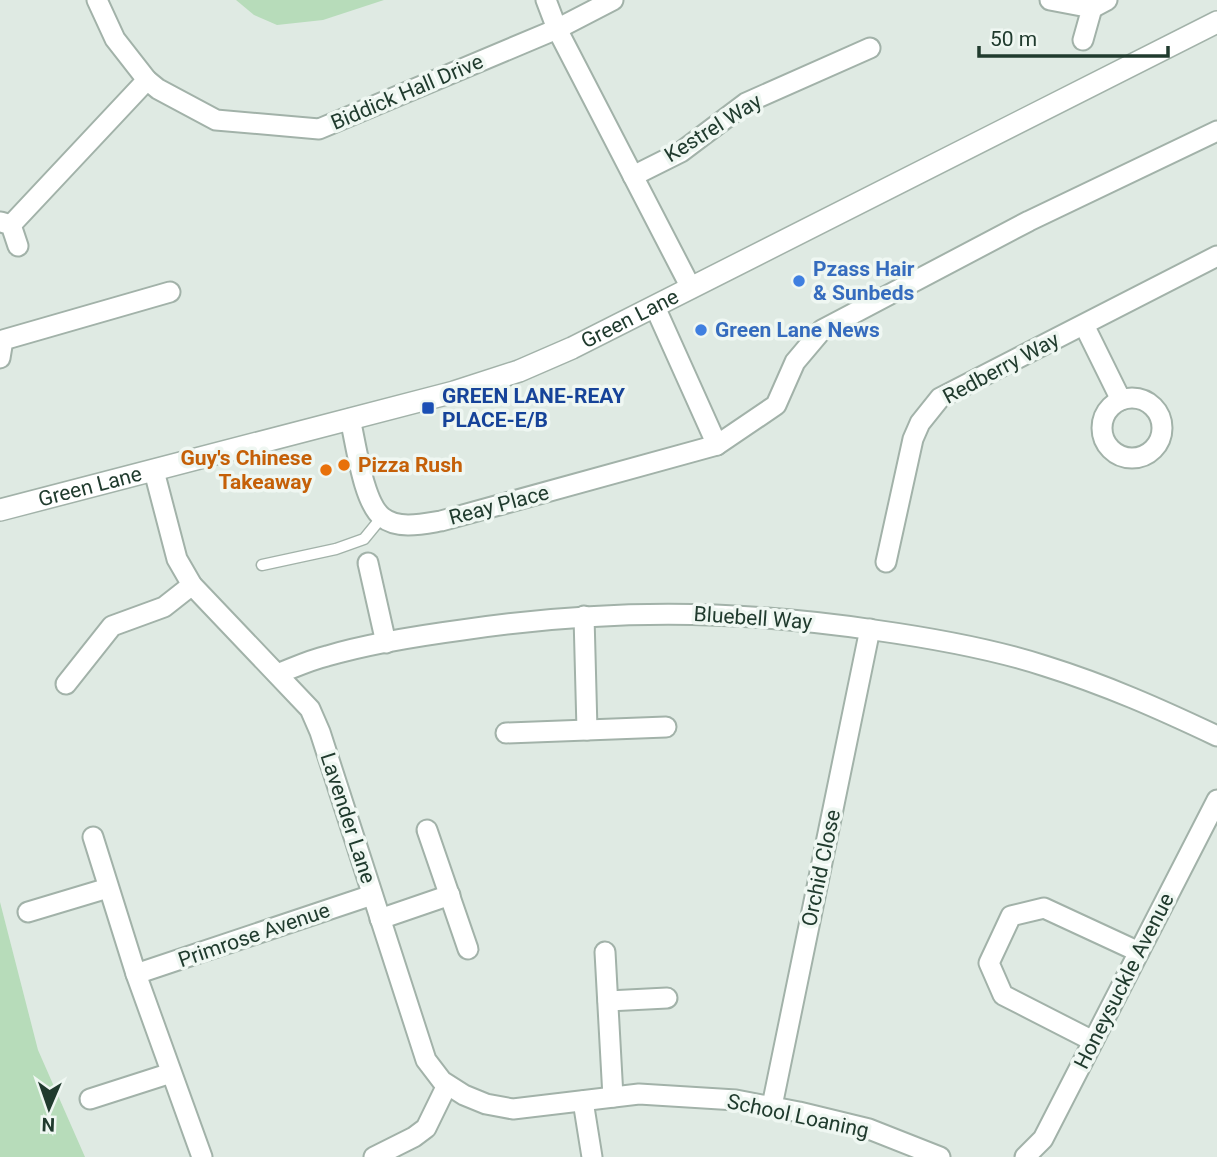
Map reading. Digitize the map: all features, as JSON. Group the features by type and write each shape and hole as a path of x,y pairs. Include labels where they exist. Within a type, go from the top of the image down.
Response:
{"street":[{"name":"Biddick Hall Drive","path":"97,0 114,39 158,89 216,120 319,129 557,29 613,0"},
{"path":"546,0 557,29 691,288"},
{"path":"1050,0 1100,4 1083,40"},
{"name":"Green Lane","path":"0,510 454,392 519,371 655,307 1217,22"},
{"name":"Kestrel Way","path":"633,176 681,152 746,103 870,48"},
{"path":"18,246 5,223 147,79"},
{"name":"Reay Place","path":"382,517 397,524 441,522 717,445 776,405 795,362 822,330 1029,220 1217,131"},
{"name":"Redberry Way","path":"886,562 913,439 920,423 940,398 1217,256"},
{"path":"0,358 3,340 170,292"},
{"path":"655,307 717,445"},
{"path":"1084,325 1121,400"},
{"path":"350,419 369,499 382,517"},
{"name":"Lavender Lane","path":"154,471 177,559 192,585 310,709 320,732 426,1060 447,1084"},
{"path":"368,563 386,643"},
{"path":"66,684 112,626 164,607 192,585"},
{"name":"Bluebell Way","path":"277,674 325,656 519,621 613,614 718,614 780,618 870,629 970,647 1043,665 1137,698 1217,736"},
{"path":"584,616 587,730"},
{"name":"Orchid Close","path":"772,1106 870,629"},
{"path":"506,733 666,727"},
{"name":"Honeysuckle Avenue","path":"1025,1157 1043,1139 1217,800"},
{"path":"427,830 468,948"},
{"path":"93,837 136,974 202,1157"},
{"path":"28,912 108,888"},
{"name":"Primrose Avenue","path":"136,974 372,895"},
{"path":"380,919 450,895"},
{"path":"1093,1041 1003,995 989,962 1011,916 1044,908 1139,952"},
{"path":"605,953 613,1097"},
{"path":"608,1001 667,998"},
{"path":"90,1099 171,1073"},
{"path":"374,1157 414,1137 425,1128 447,1084"},
{"name":"School Loaning","path":"447,1084 486,1104 513,1109 639,1094 722,1099 772,1106 869,1129 931,1155"},
{"path":"583,1101 592,1157"}],"lane":[{"path":"262,565 336,549 365,539 382,517"}],"green space":[{"path":"236,0 384,0 323,20 277,25 254,15"},
{"path":"0,902 38,1050 85,1157 0,1157"}],"place":[{"name":"Pzass Hair & Sunbeds","path":"799,281"},
{"name":"Green Lane News","path":"701,330"},
{"name":"GREEN LANE-REAY PLACE-E/B","path":"428,408"},
{"name":"Pizza Rush","path":"344,465"},
{"name":"Guy's Chinese Takeaway","path":"326,470"}]}
